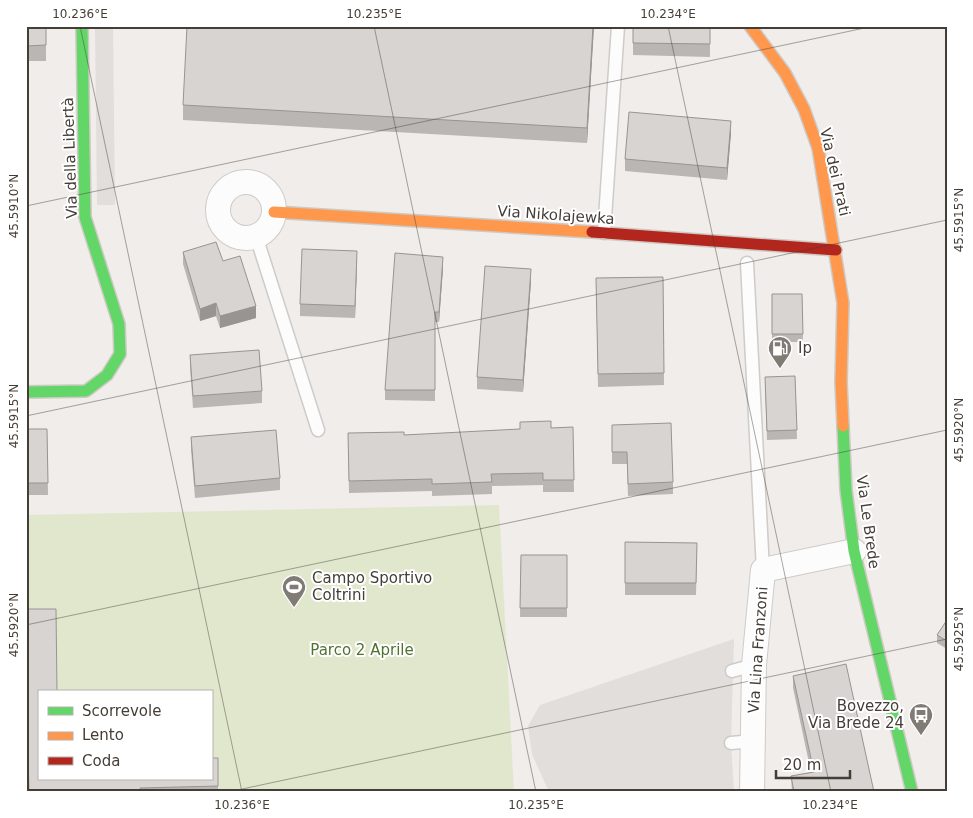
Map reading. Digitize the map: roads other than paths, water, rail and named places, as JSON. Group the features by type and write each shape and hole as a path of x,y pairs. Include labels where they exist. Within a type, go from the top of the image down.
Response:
{"street":[{"name":"Via della Libertà","path":"26,392 86,391 107,375 120,354 119,324 85,217 82,26"},
{"name":"Via dei Prati","path":"750,26 785,73 804,109 818,148 836,250"},
{"path":"248,182 261,187 271,198 274,212 271,222 265,231 256,236 242,238 229,233 220,222 217,208 222,194 233,185 248,182"},
{"name":"Via Nikolajewka","path":"274,212 604,233 747,246 836,250"},
{"name":"Via Le Brede","path":"836,250 843,303 841,382 846,490 854,552 912,792"},
{"name":"Via Lina Franzoni","path":"752,792 742,742 743,668 763,570 854,552"}],"lane":[{"path":"604,233 618,26"},
{"path":"256,236 318,430"},
{"path":"748,262 763,570"}],"place":[{"name":"Ip","path":"780,369"},
{"name":"Campo Sportivo Coltrini","path":"294,608"},
{"name":"Bovezzo, Via Brede 24","path":"921,736"}],"park label":[{"name":"Parco 2 Aprile","path":"362,650"}]}
